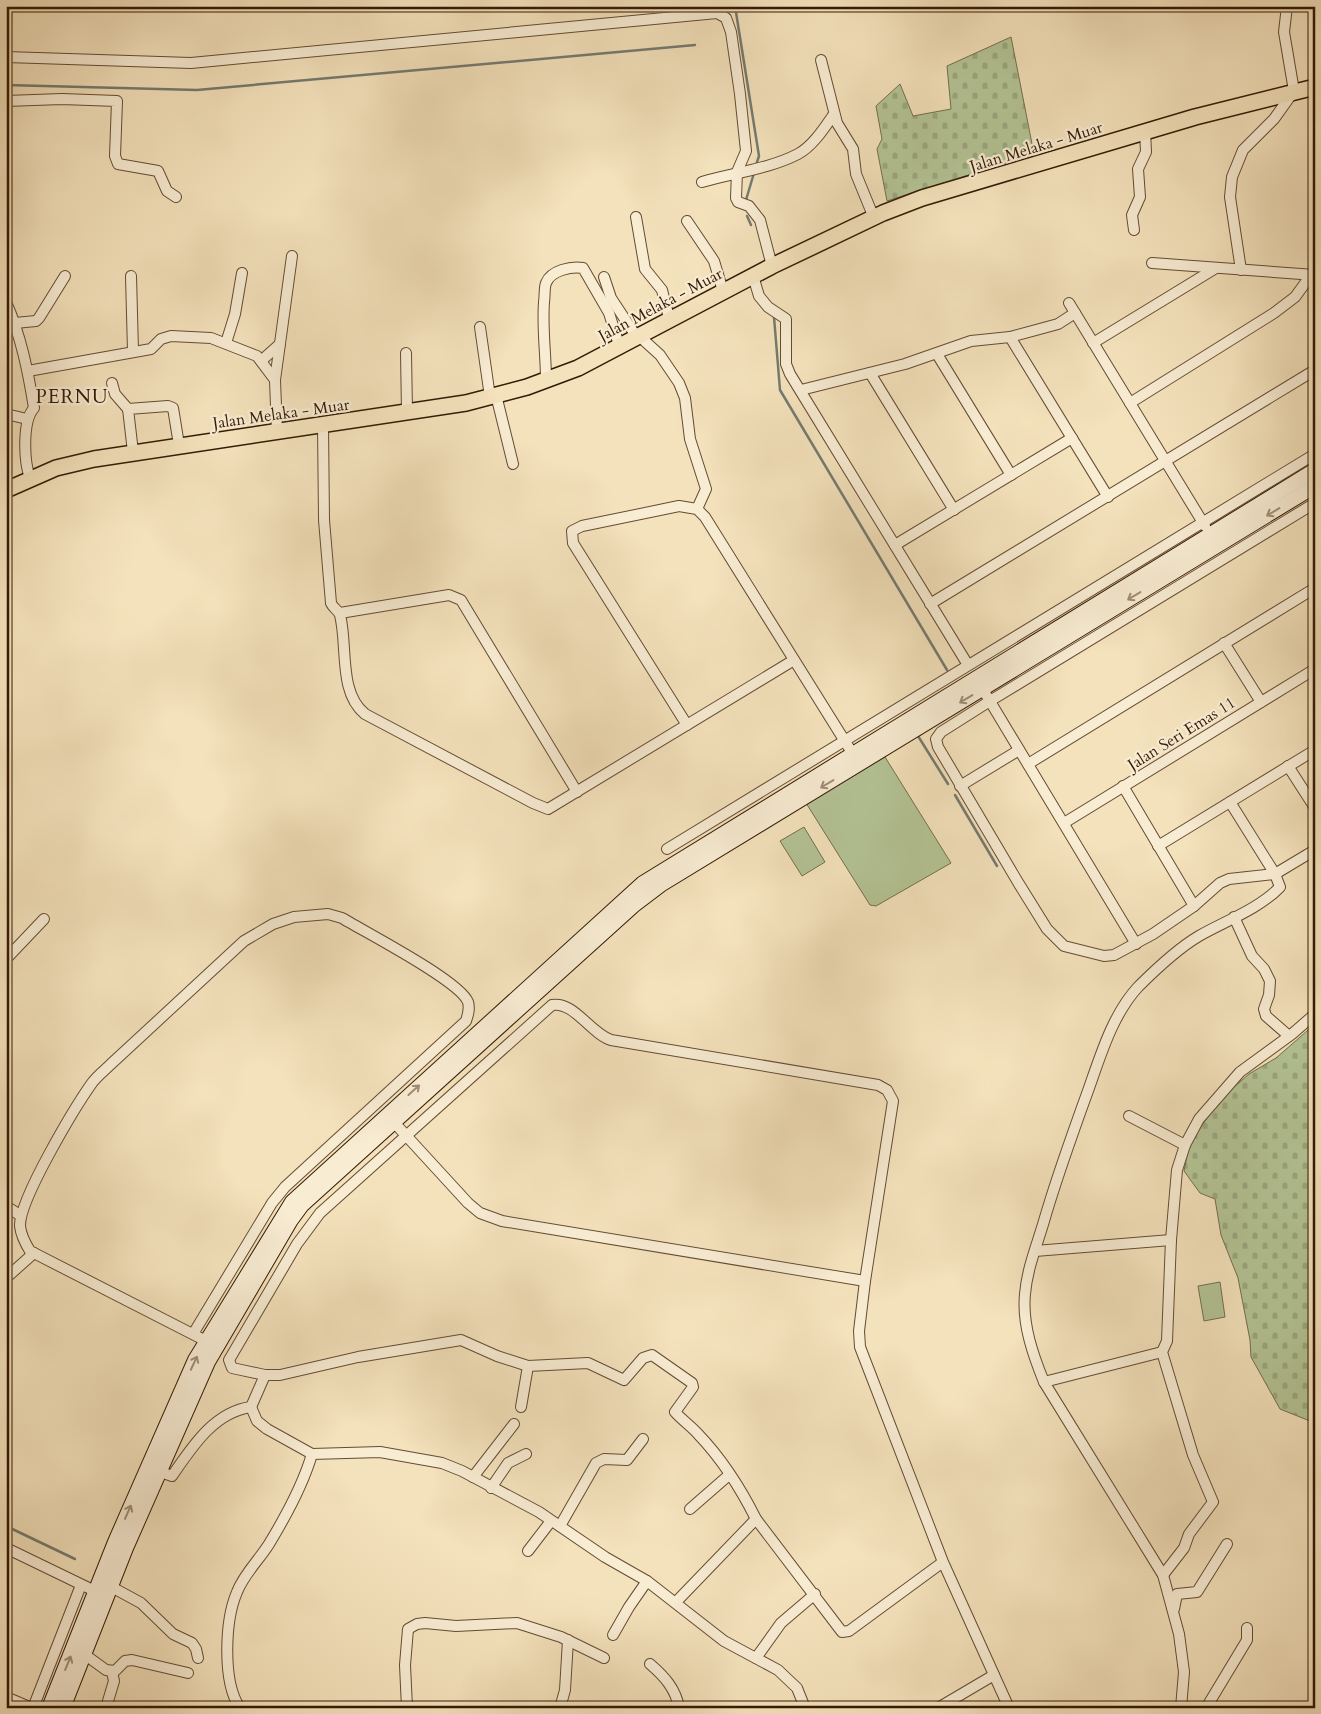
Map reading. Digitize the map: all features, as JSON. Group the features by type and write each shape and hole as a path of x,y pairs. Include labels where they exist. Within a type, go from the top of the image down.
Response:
{"main road":[{"name":"Jalan Melaka - Muar","path":"6,490 28,472 133,452 407,412 493,396 546,381 578,368 669,318 772,266 874,218 922,198 1145,132 1315,87"}],"street":[{"path":"1240,270 1230,197 1232,177 1243,150 1274,119 1294,92 1284,32 1287,6"},
{"path":"6,57 191,63 717,13 726,18 736,60 746,151 736,198 746,205 760,220 772,266"},
{"path":"821,60 834,114 853,149 856,174 874,218"},
{"path":"6,101 62,99 118,102 115,156 118,164 158,171 167,191 176,197"},
{"path":"702,182 766,166 800,153 824,130 834,114"},
{"path":"1134,230 1132,216 1140,197 1138,169 1146,156 1145,132"},
{"path":"636,217 646,269 662,290 669,318"},
{"path":"687,221 714,261 723,291"},
{"path":"277,432 275,380 292,256"},
{"path":"1152,263 1313,275"},
{"path":"546,381 542,327 546,284 558,271 575,267 583,268 609,313 619,345"},
{"path":"1093,343 1216,268"},
{"path":"226,343 235,314 242,273"},
{"path":"1130,403 1274,313 1295,297 1313,275"},
{"path":"15,323 36,321 65,276"},
{"path":"131,276 133,351"},
{"path":"753,276 759,296 768,307 786,319 786,364 968,665"},
{"path":"604,277 611,298 637,336 668,364 679,383 684,398 690,439 706,489 697,509"},
{"path":"6,302 15,323 28,371 34,408 27,419 28,472"},
{"path":"1069,303 1210,534"},
{"path":"801,390 937,354 971,341 1010,338 1058,324 1075,313"},
{"path":"480,327 493,396 513,464"},
{"path":"28,371 151,349 161,339 171,336 211,338 257,356 275,380"},
{"path":"1010,338 1108,497"},
{"path":"261,361 280,344"},
{"path":"406,353 407,412"},
{"path":"937,354 1011,475"},
{"path":"930,604 1315,370"},
{"path":"870,372 954,510"},
{"path":"112,384 114,394 128,409 133,452"},
{"path":"128,409 168,406 173,408 179,446"},
{"path":"6,414 27,419"},
{"path":"323,425 324,520 331,603 340,612 350,690 359,709 365,714 445,758 548,809 794,660"},
{"path":"895,546 1072,438"},
{"path":"1315,454 1210,534 983,689 936,739 938,748 1019,884 1056,940 1064,946 1104,956 1114,955 1153,934 1194,906 1220,883 1229,879 1275,874 1315,850"},
{"path":"667,849 968,665 1210,534 1315,470"},
{"path":"1210,534 1315,486"},
{"path":"49,1708 208,1362 212,1344 288,1206 391,1119 643,883 856,758 1315,503"},
{"path":"687,725 573,543 572,531 582,526 679,506 697,509 705,517 856,758"},
{"path":"1028,764 1315,588"},
{"path":"340,612 449,595 461,600 577,792"},
{"path":"1224,644 1261,702"},
{"name":"Jalan Seri Emas 11","path":"1064,823 1315,669"},
{"path":"983,689 1136,944"},
{"path":"960,786 1019,750"},
{"path":"1158,846 1315,750"},
{"path":"1288,766 1315,808"},
{"path":"1123,786 1194,906"},
{"path":"1181,1708 1184,1672 1174,1612 1163,1575 1044,1382 1032,1348 1024,1308 1026,1284 1058,1171 1103,1050 1118,1016 1138,988 1168,960 1198,937 1274,894 1280,887 1275,874 1230,802"},
{"path":"193,1334 272,1203 285,1187 466,1021 469,1010 468,1002 463,994 446,980 342,918 328,914 317,914 273,924 244,941 93,1082 65,1124 37,1180 22,1216 22,1234 25,1244 34,1253 212,1344"},
{"path":"1234,917 1252,956 1264,969 1270,981 1269,995 1264,1009 1266,1016 1289,1036"},
{"path":"6,959 44,919"},
{"path":"944,1562 845,1633 842,1632 815,1594 756,1519 747,1500 698,1434 675,1412 693,1387 692,1383 652,1355 643,1358 624,1380 588,1363 528,1366 497,1356 469,1342 452,1339 358,1356 280,1375 266,1375 232,1368 229,1360 310,1224 543,1011 558,1004 574,1011 594,1031 611,1040 878,1085 887,1090 892,1096 892,1101 865,1281 859,1332 860,1347 944,1562 1009,1708"},
{"path":"1163,1575 1184,1548 1189,1534 1213,1502 1193,1455 1162,1352 1167,1340 1171,1240 1177,1170 1185,1145 1199,1119 1226,1086 1240,1072 1315,1014"},
{"path":"1129,1116 1185,1145"},
{"path":"391,1119 468,1203 480,1212 502,1221 865,1281"},
{"path":"7,1207 22,1216"},
{"path":"1035,1251 1171,1240"},
{"path":"6,1278 34,1253"},
{"path":"62,1708 84,1654 103,1589 195,1360 212,1344"},
{"path":"1044,1382 1162,1352"},
{"path":"521,1407 528,1366"},
{"path":"266,1375 251,1407 257,1421 267,1429 312,1454 388,1453 442,1463 473,1477 556,1523 648,1582 724,1641 778,1670 791,1680 797,1688 805,1708"},
{"path":"158,1471 172,1476 198,1441 217,1421 239,1409 251,1407"},
{"path":"473,1477 514,1424"},
{"path":"528,1551 556,1523 596,1463 604,1459 626,1460 643,1439"},
{"path":"240,1708 231,1684 228,1657 232,1606 238,1590 269,1544 293,1501 306,1474 312,1454"},
{"path":"491,1488 508,1463 526,1454"},
{"path":"690,1509 729,1475"},
{"path":"676,1602 756,1519"},
{"path":"1174,1612 1177,1594 1197,1592 1227,1544"},
{"path":"6,1548 81,1585 103,1589 141,1604 173,1634 192,1643 198,1658"},
{"path":"613,1635 629,1606 648,1582"},
{"path":"6,1697 32,1708 81,1585"},
{"path":"756,1658 782,1623 815,1594"},
{"path":"407,1708 405,1665 408,1629 411,1626 425,1623 456,1626 517,1624 568,1640 604,1658"},
{"path":"1206,1708 1247,1640 1246,1628"},
{"path":"560,1708 565,1690 568,1640"},
{"path":"84,1654 112,1672 114,1681 108,1701"},
{"path":"112,1672 128,1660 188,1673"},
{"path":"650,1664 665,1678 678,1698 679,1708"},
{"path":"938,1708 994,1675"}],"green space":[{"path":"1011,37 1034,154 887,201 877,149 882,139 876,106 900,84 913,116 951,109 947,66"},
{"path":"885,757 951,863 876,906 870,905 806,803"},
{"path":"804,827 825,862 802,876 780,841"},
{"path":"1315,1024 1315,1423 1280,1409 1251,1357 1250,1340 1238,1278 1221,1235 1215,1199 1200,1193 1184,1171 1189,1145 1218,1101 1249,1074 1276,1058"},
{"path":"1220,1282 1225,1317 1204,1321 1198,1286"}],"waterway":[{"path":"735,6 759,156 756,165"},
{"path":"6,85 197,90 695,45"},
{"path":"746,200 754,173"},
{"path":"747,216 751,225"},
{"path":"774,317 780,390 947,670"},
{"path":"920,735 918,736 948,784"},
{"path":"955,795 997,866"},
{"path":"6,1526 75,1559"}],"district":[{"name":"PERNU","path":"72,396"}]}
